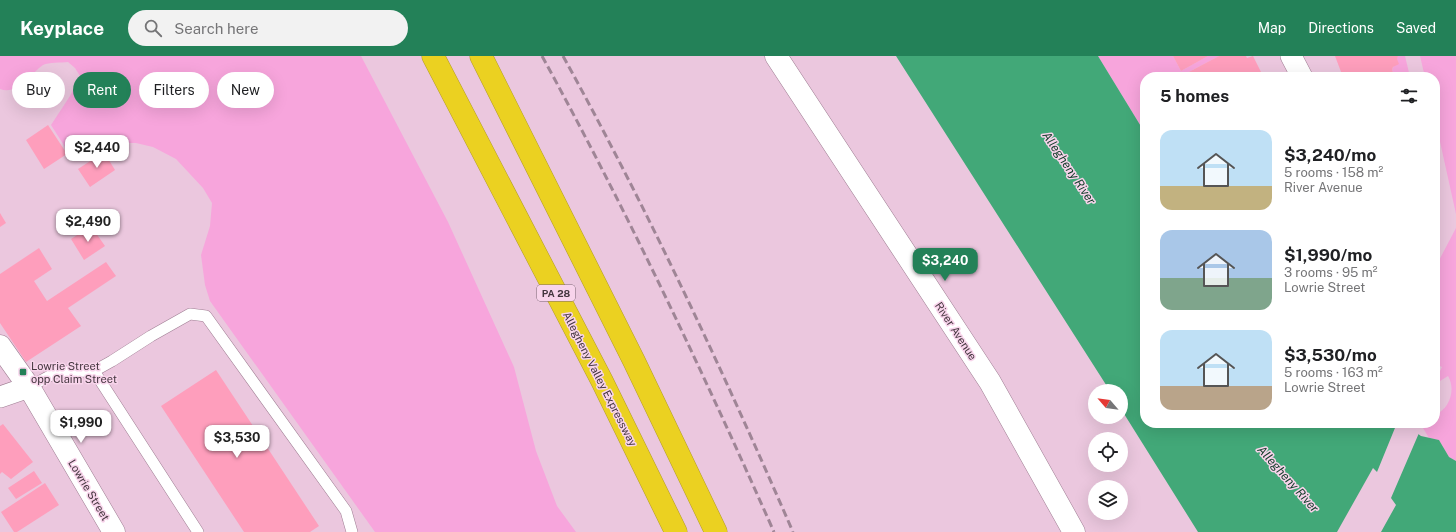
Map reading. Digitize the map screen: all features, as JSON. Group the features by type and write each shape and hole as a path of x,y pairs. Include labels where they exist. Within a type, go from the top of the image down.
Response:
{"highway":[{"name":"Allegheny Valley Expressway","path":"433,56 594,367 676,532"},
{"path":"481,56 634,361 716,532"}],"street":[{"name":"River Avenue","path":"776,56 990,382 1074,532"},
{"path":"1291,56 1299,72"},
{"name":"Lowrie Street","path":"0,346 29,388 114,532"},
{"path":"0,397 29,388"}],"lane":[{"path":"29,388 57,372 94,371 190,314 206,316 346,511 352,532"},
{"path":"94,371 198,532"}],"shaded area":[{"path":"0,56 361,56 448,222 514,367 536,451 557,506 576,532 375,532 210,301 205,285 201,255 210,226 212,203 203,188 176,159 153,147 136,143 105,143 80,152 67,150 51,125 62,108 65,108 65,104 73,90 73,108 131,108 131,72 78,72 68,62 52,63 43,65 35,72 12,72 12,89 0,89"},
{"path":"1098,56 1173,56 1181,71 1208,56 1219,56 1189,72 1140,72 1140,125"},
{"path":"1398,56 1405,56 1409,72 1393,72 1392,70"},
{"path":"1420,56 1456,56 1456,214 1440,142 1440,72 1424,72"},
{"path":"1456,228 1456,461 1449,457 1439,440 1429,438 1423,428 1440,428 1440,412 1448,403 1451,392 1448,376 1440,381 1440,371 1442,367 1440,366 1440,258"}],"water":[{"name":"Allegheny River","path":"896,56 1098,56 1140,125 1140,428 1410,428 1421,436 1439,440 1449,457 1456,461 1456,532 1198,532 1128,420 1128,384 1106,384"}],"pier":[{"path":"1395,428 1413,428 1419,433 1391,498 1396,505 1381,532 1337,532 1373,468 1377,472"}],"building":[{"path":"1173,56 1208,56 1181,71"},
{"path":"1219,56 1246,56 1247,58 1253,56 1261,72 1189,72"},
{"path":"1335,56 1398,56 1397,59 1399,64 1393,67 1393,72 1341,72"},
{"path":"48,125 67,154 44,169 26,140"},
{"path":"104,152 115,170 90,187 78,169"},
{"path":"0,213 6,223 0,227"},
{"path":"91,226 105,246 84,260 71,239"},
{"path":"39,248 52,269 34,281 47,301 106,262 116,276 68,308 81,326 26,362 0,323 0,274"},
{"path":"216,370 319,526 310,532 244,532 161,406"},
{"path":"3,424 33,462 11,479 2,472 0,474 0,426"},
{"path":"34,471 42,483 16,499 8,488"},
{"path":"45,483 59,505 17,532 14,532 1,512"}],"railway":[{"path":"542,56 604,173 663,291 774,532"},
{"path":"563,56 625,173 684,291 793,532"}],"place":[{"name":"Lowrie Street opp Claim Street","path":"23,372"}]}
